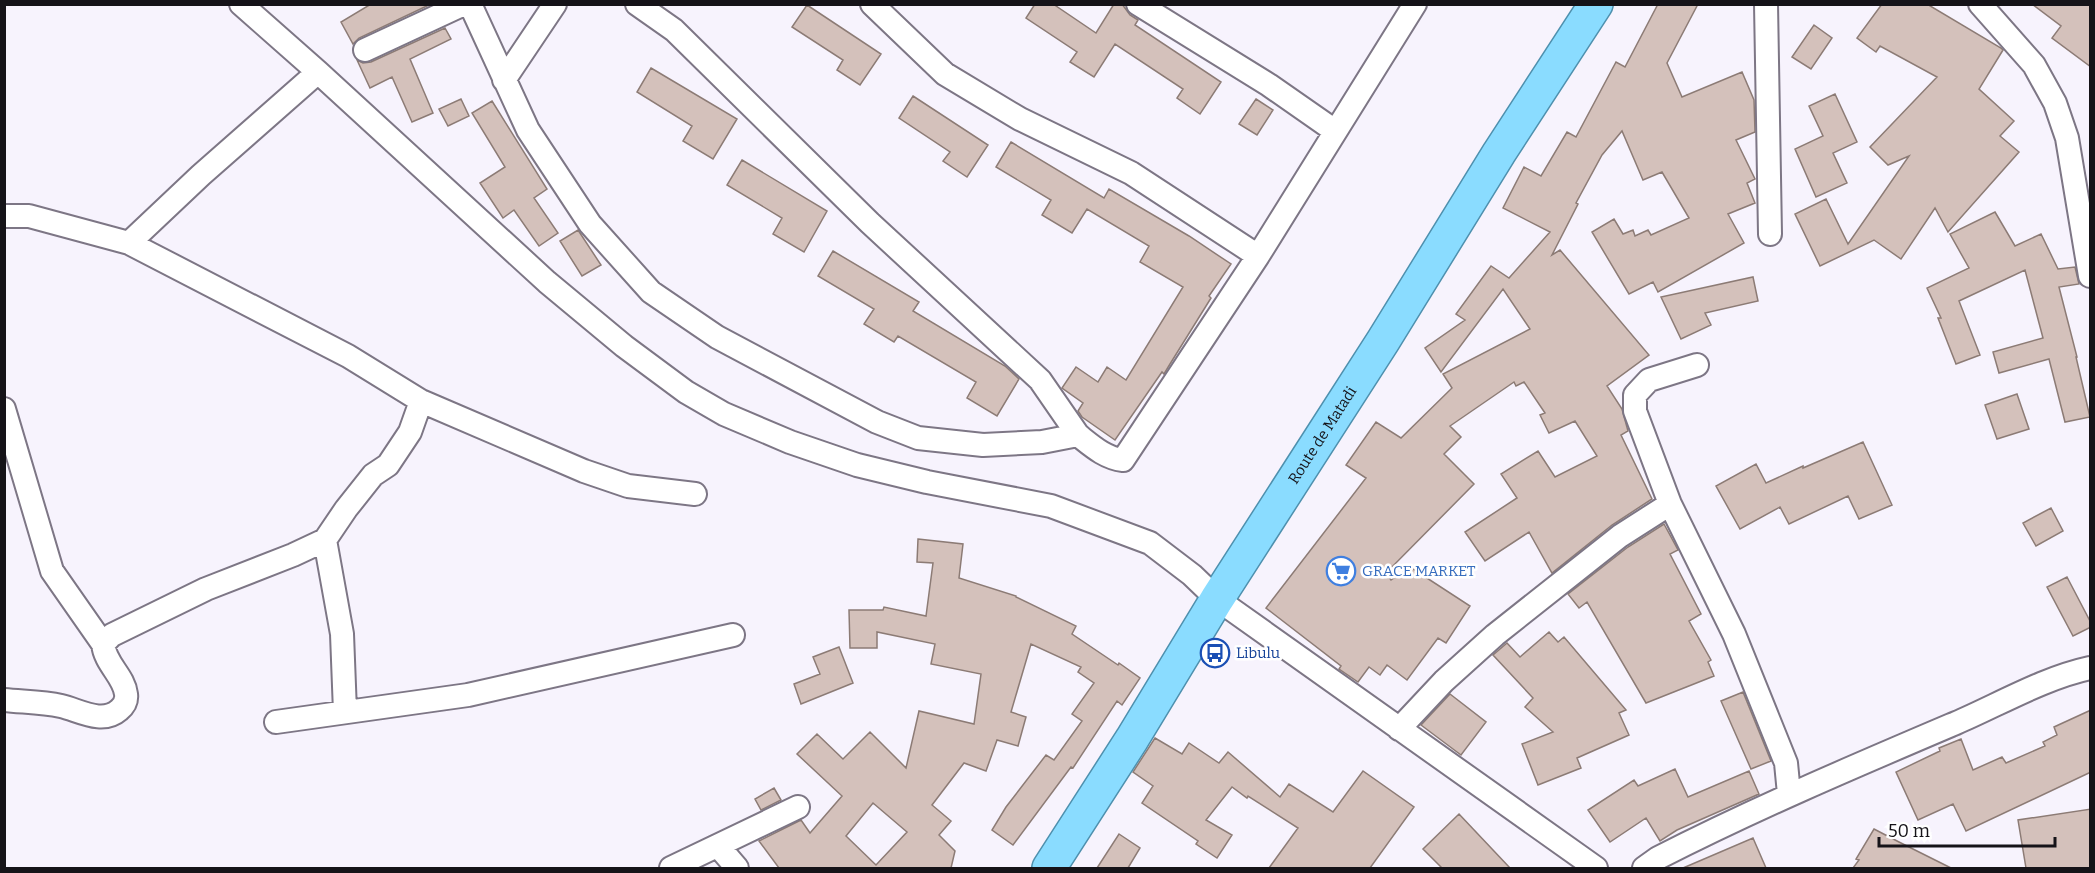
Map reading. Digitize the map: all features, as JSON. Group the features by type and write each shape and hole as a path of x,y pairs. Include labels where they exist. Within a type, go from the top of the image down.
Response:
{"highway":[{"name":"Route de Matadi","path":"1049,868 1132,739 1217,599 1383,341 1499,153 1596,4"}],"street":[{"path":"241,4 547,282 624,346 686,392 714,408 790,442 857,465 927,482 1051,506 1150,543 1192,575 1217,599 1596,868"},
{"path":"365,50 464,4"},
{"path":"470,4 528,130 590,224 651,292 717,337 877,422 918,438 983,445 1042,442 1078,435"},
{"path":"504,80 555,4"},
{"path":"637,4 674,30 870,224 1040,380 1078,435 1096,450 1114,459 1123,459 1258,256 1415,4"},
{"path":"872,4 945,74 1020,119 1131,173 1258,256"},
{"path":"1137,4 1269,85 1335,131"},
{"path":"1766,4 1770,234"},
{"path":"1986,7 2034,65 2055,103 2083,191 2091,276"},
{"path":"129,243 201,175 318,72"},
{"path":"4,216 30,216 129,243 348,356 421,401 595,475 628,486 695,494"},
{"path":"1698,365 1649,380 1635,394 1635,411 1670,504 1734,634 1786,763 1789,794"},
{"path":"103,644 112,635 206,589 325,540 346,509 374,476 388,465 410,432 421,401"},
{"path":"4,409 52,571 103,644 104,655 125,688 127,698 122,708 113,715 103,717 60,706 4,700"},
{"path":"1399,729 1444,681 1495,635 1620,536 1670,504"},
{"path":"325,540 342,634 345,712"},
{"path":"276,722 468,695 733,635"},
{"path":"1644,868 1658,858 1789,794 1977,714 2066,673 2091,668"},
{"path":"671,868 719,847 798,807"},
{"path":"719,847 737,868"}],"building":[{"path":"371,4 431,4 359,38 353,44 341,22"},
{"path":"1035,4 1053,4 1096,33 1114,4 1122,4 1130,15 1138,20 1135,25 1221,82 1200,114 1177,98 1183,89 1115,44 1094,77 1070,62 1077,52 1026,18"},
{"path":"1658,4 1698,4 1667,63 1682,97 1742,72 1754,100 1755,132 1736,140 1755,179 1747,183 1755,203 1728,214 1744,243 1658,292 1653,282 1629,294 1592,232 1614,219 1623,234 1633,230 1635,236 1648,230 1651,235 1689,218 1662,172 1643,180 1622,131 1602,155 1552,255 1560,250 1649,355 1607,386 1622,409 1628,431 1621,435 1652,499 1612,525 1552,573 1529,532 1485,561 1465,532 1517,498 1501,474 1538,451 1555,477 1597,456 1575,421 1549,433 1540,415 1545,413 1524,382 1516,386 1514,382 1450,426 1461,437 1444,454 1474,484 1386,573 1391,580 1410,567 1470,606 1446,643 1438,638 1407,680 1387,665 1380,675 1369,667 1358,682 1339,669 1341,666 1266,608 1366,478 1346,465 1376,422 1401,438 1452,388 1443,374 1530,329 1503,289 1441,372 1425,348 1465,320 1456,314 1491,266 1509,278 1550,232 1503,208 1524,167 1541,176 1567,132 1576,137 1616,62 1625,67"},
{"path":"1882,4 1927,4 2003,50 1979,89 2014,121 2000,136 2019,152 1948,232 1935,208 1901,259 1874,240 1820,266 1795,214 1826,199 1848,244 1909,156 1888,165 1870,147 1937,77 1880,46 1876,52 1857,38"},
{"path":"2032,4 2091,4 2091,67 2052,38 2061,26"},
{"path":"807,5 881,54 860,85 837,70 843,60 792,27"},
{"path":"1814,25 1832,38 1811,69 1792,57"},
{"path":"445,28 451,39 410,59 433,113 412,122 392,77 370,88 357,60 363,63 371,62"},
{"path":"651,68 737,119 713,159 683,141 692,126 637,92"},
{"path":"1835,94 1857,142 1833,153 1847,183 1816,197 1795,149 1823,136 1809,106"},
{"path":"913,96 988,145 967,177 943,161 950,152 899,118"},
{"path":"461,99 469,116 448,126 439,109"},
{"path":"1256,99 1273,110 1257,135 1239,124"},
{"path":"492,101 547,189 534,198 558,233 539,246 514,210 503,218 480,183 505,167 472,113"},
{"path":"1011,142 1104,198 1109,189 1189,236 1231,264 1209,296 1211,298 1164,374 1162,372 1115,440 1082,417 1078,411 1083,403 1062,388 1076,367 1098,382 1107,367 1126,380 1183,287 1140,262 1149,246 1087,209 1072,233 1042,215 1051,200 996,167"},
{"path":"742,160 827,211 804,252 773,234 782,218 727,185"},
{"path":"1995,212 2015,246 2041,234 2058,269 2075,267 2079,284 2059,287 2090,417 2065,422 2049,359 1999,373 1993,352 2043,338 2025,270 1959,301 1980,355 1956,364 1938,318 1941,318 1927,288 1969,268 1950,234"},
{"path":"578,230 601,265 582,276 560,241"},
{"path":"833,251 919,302 913,311 1005,366 1019,379 997,416 967,398 976,382 898,336 894,342 864,324 874,309 818,276"},
{"path":"1753,277 1758,301 1705,313 1711,325 1681,339 1661,297"},
{"path":"2017,394 2029,429 1997,439 1985,405"},
{"path":"1863,442 1892,505 1859,519 1848,496 1789,524 1780,507 1740,529 1716,486 1756,464 1766,483"},
{"path":"2051,508 2063,531 2036,546 2023,523"},
{"path":"1664,524 1678,550 1670,554 1701,614 1689,621 1711,660 1708,662 1714,676 1646,703 1587,602 1579,608 1568,594 1628,547"},
{"path":"918,539 963,544 959,578 1016,596 1076,626 1072,634 1140,678 1122,705 1117,701 1073,768 1071,767 1013,845 992,830 1006,807 1046,755 1054,760 1082,721 1072,714 1094,683 1078,672 1081,667 1031,644 1011,712 1026,717 1018,746 997,740 986,771 964,763 932,805 951,821 939,835 955,851 951,868 779,868 759,841 801,820 810,833 842,796 797,754 817,734 843,759 870,732 906,768 919,711 974,724 981,674 931,664 935,644 877,632 877,648 850,648 849,610 883,610 884,607 926,616 933,563 917,562","holes":["873,803 907,832 876,865 846,836"]},
{"path":"2067,577 2091,623 2091,627 2073,636 2047,587"},
{"path":"1549,632 1558,642 1564,637 1626,710 1619,713 1629,735 1577,758 1581,768 1538,785 1522,744 1553,732 1525,707 1533,698 1493,655 1507,643 1520,657"},
{"path":"839,647 853,683 801,704 794,684 820,674 813,657"},
{"path":"1743,692 1771,761 1751,769 1721,701"},
{"path":"1450,694 1486,722 1461,755 1421,725"},
{"path":"2091,710 2091,772 1966,831 1953,804 1918,820 1896,772 1940,751 1939,748 1961,739 1973,770 2002,757 2006,763 2045,746 2043,742 2057,735 2054,727"},
{"path":"1155,738 1182,754 1189,743 1219,763 1228,752 1280,797 1289,784 1333,812 1363,771 1414,807 1370,868 1269,868 1298,828 1232,787 1206,820 1232,835 1217,858 1196,844 1198,841 1142,803 1153,786 1133,772"},
{"path":"1675,769 1688,797 1749,771 1759,794 1677,830 1660,841 1646,818 1610,842 1588,810 1634,780 1638,786"},
{"path":"774,788 781,800 761,810 755,799"},
{"path":"2091,809 2091,868 2026,868 2018,820"},
{"path":"1459,814 1510,868 1442,868 1423,849"},
{"path":"1874,829 1951,868 1853,868"},
{"path":"1119,834 1140,848 1128,868 1097,868"},
{"path":"1753,838 1766,868 1683,868"}],"place":[{"name":"GRACE MARKET","path":"1341,571"},
{"name":"Libulu","path":"1215,653"}]}
